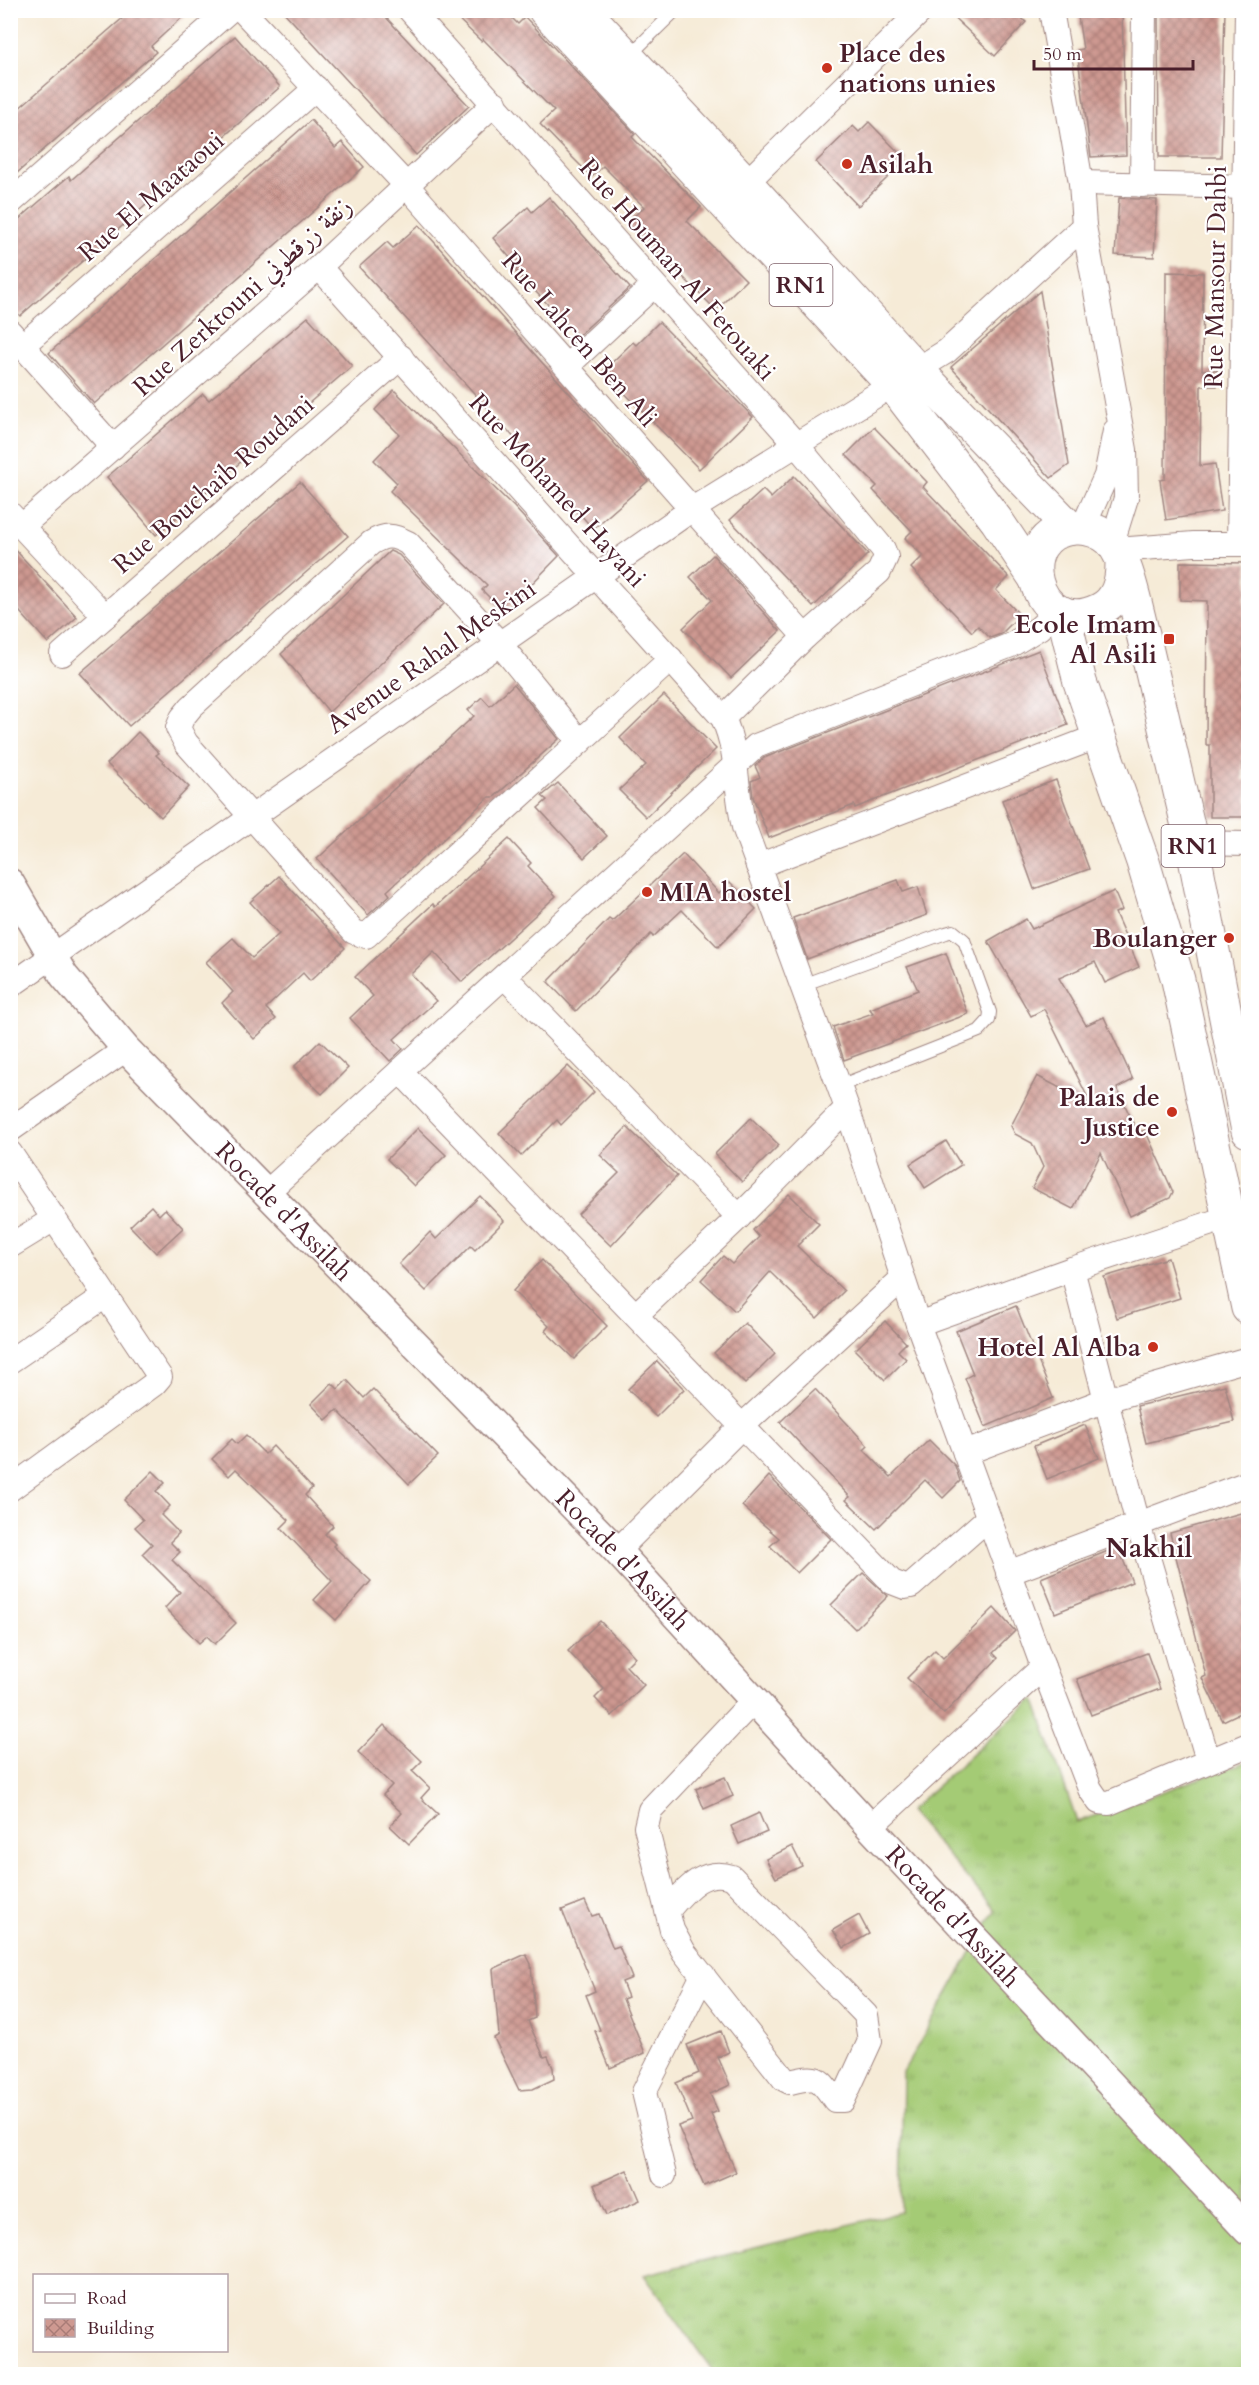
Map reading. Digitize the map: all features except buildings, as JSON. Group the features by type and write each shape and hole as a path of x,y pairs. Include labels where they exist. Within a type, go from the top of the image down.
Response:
{"main road":[{"name":"RN1","path":"545,10 905,377 1077,528 1094,530 1117,552 1143,634 1192,843 1248,1131"},
{"name":"RN1","path":"583,10 746,183 905,377 1035,578 1042,597 1061,612 1099,736 1143,862 1178,980 1240,1213 1248,1308"},
{"path":"1035,578 1037,556 1042,546 1060,531 1077,528"},
{"path":"1061,612 1089,614 1101,609 1118,590 1122,578 1117,552"}],"street":[{"path":"10,203 230,10"},
{"name":"Rue Lahcen Ben Ali","path":"242,10 407,186 805,637"},
{"name":"Rue Houman Al Fetouaki","path":"410,10 795,443 883,549 886,556 879,572 805,637"},
{"path":"746,183 922,10"},
{"path":"1051,10 1081,183 1084,226 1117,420 1125,450 1126,498 1117,552 1194,544 1244,544"},
{"path":"1142,185 1144,10"},
{"name":"Rue Mansour Dahbi","path":"1244,544 1248,10"},
{"name":"Rue El Maataoui","path":"17,339 316,88"},
{"name":"Rue Zerktouni زنقة زرقطوني","path":"16,520 113,447 319,267 495,104"},
{"path":"1081,183 1247,188"},
{"name":"Avenue Rahal Meskini","path":"10,986 691,510 964,338 1084,226"},
{"name":"Rue Mohamed Hayani","path":"319,267 723,718 730,733 736,761 740,811 758,866 843,1097 918,1324 1008,1573 1090,1789 1099,1802 1109,1803 1208,1760"},
{"path":"567,366 653,286"},
{"path":"17,339 113,447"},
{"name":"Rue Bouchaib Roudani","path":"62,654 401,357"},
{"path":"1077,528 1106,476 1117,420"},
{"path":"16,520 105,616"},
{"path":"580,742 499,643 408,543 395,536 384,535 371,543 191,707 180,722 180,735 251,818 354,932 366,936 580,742 671,659"},
{"path":"266,1193 505,977 736,761 756,746 1011,645 1061,612"},
{"path":"723,718 805,637"},
{"path":"758,866 1099,736"},
{"path":"1192,843 1248,844"},
{"name":"Rocade d'Assilah","path":"10,883 52,957 77,994 126,1049 617,1551 870,1827 1248,2231"},
{"path":"505,977 739,1217"},
{"path":"10,1130 126,1049"},
{"path":"400,1071 898,1586 906,1587 916,1582 988,1518"},
{"path":"637,1314 739,1217 843,1097"},
{"path":"10,1153 160,1377 154,1384 10,1489"},
{"path":"918,1324 1072,1269 1240,1213"},
{"path":"10,1246 54,1219"},
{"path":"1072,1269 1138,1524 1208,1760 1248,1745"},
{"path":"617,1551 743,1425 903,1278"},
{"path":"10,1361 105,1296"},
{"path":"965,1453 1106,1400 1248,1359"},
{"path":"1008,1573 1248,1483"},
{"path":"870,1827 1043,1667"},
{"path":"667,1911 691,1884 709,1874 722,1873 732,1877 866,2015 870,2041 843,2100 835,2100 818,2078 790,2082 784,2079 677,1941 667,1911 646,1821 650,1810 754,1700"},
{"path":"664,2175 644,2092 703,1975"}],"lane":[{"path":"627,58 676,10"},
{"path":"802,985 946,933 953,932 960,935 968,950 990,1012 986,1026 843,1097"}],"green space":[{"path":"1034,1698 1077,1822 1248,1761 1248,2374 715,2374 644,2275 901,2212 903,2072 995,1910 909,1811"}],"place":[{"name":"Place des nations unies","path":"827,68"},
{"name":"Asilah","path":"847,164"},
{"name":"Ecole Imam Al Asili","path":"1169,639"},
{"name":"MIA hostel","path":"647,892"},
{"name":"Boulanger","path":"1229,938"},
{"name":"Palais de Justice","path":"1172,1112"},
{"name":"Hotel Al Alba","path":"1153,1347"}],"district":[{"name":"Nakhil","path":"1149,1548"}]}
